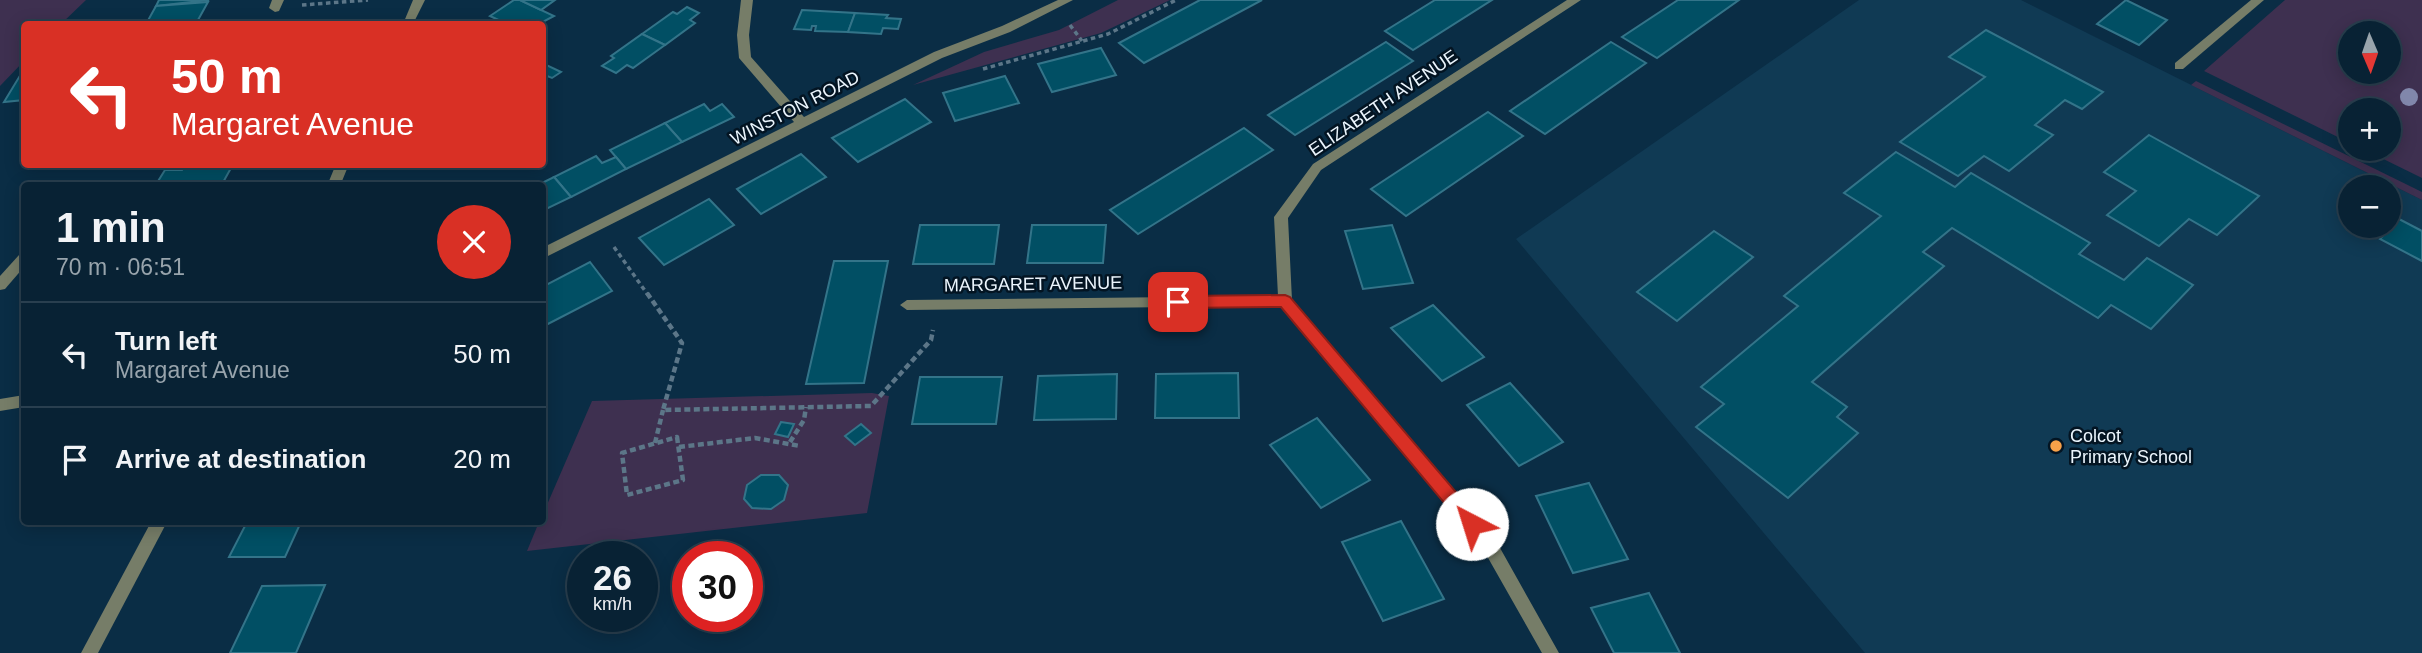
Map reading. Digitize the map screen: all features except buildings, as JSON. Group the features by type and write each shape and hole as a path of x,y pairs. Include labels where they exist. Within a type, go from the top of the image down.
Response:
{"street":[{"path":"409,21 419,0"},
{"path":"747,0 743,35 746,58 803,124"},
{"name":"WINSTON ROAD","path":"546,252 938,55 1006,29 1067,0"},
{"name":"ELIZABETH AVENUE","path":"1285,301 1281,217 1317,167 1575,0"},
{"path":"2179,66 2258,0"},
{"path":"0,285 21,262"},
{"path":"1285,301 1489,544 1551,653"},
{"name":"MARGARET AVENUE","path":"907,305 1285,301"},
{"path":"0,405 21,402"},
{"path":"89,653 157,525"}],"path":[{"path":"976,70 1108,34 1172,1"},
{"path":"600,226 682,343 655,443"},
{"path":"663,410 871,406 931,340 938,304"},
{"path":"790,442 804,421 806,407"},
{"path":"677,437 684,480 627,495 622,453 655,443 677,437"},
{"path":"679,447 727,439 760,438 800,446"}],"shaded area":[{"path":"0,0 86,0 64,21 21,21 21,64 0,86"},
{"path":"1118,0 1170,0 1101,33 913,85 984,52 1059,30"},
{"name":"Colcot Primary School","path":"1859,0 2021,0 2338,158 2338,161 2344,161 2372,175 2338,175 2338,238 2401,238 2401,190 2422,200 2422,653 1865,653 1516,239"},
{"path":"2285,0 2422,0 2422,178 2387,161 2401,161 2401,98 2338,98 2338,137 2204,71"},
{"path":"2196,81 2338,151 2338,158 2191,85"},
{"path":"2344,161 2359,161 2387,175 2372,175"},
{"path":"2401,182 2422,192 2422,200 2401,190"},
{"path":"872,393 889,396 867,513 616,541 567,541 567,547 527,551 538,525 546,525 546,507 592,401"}],"place":[{"name":"Colcot Primary School","path":"2056,446"}],"route":[{"path":"1178,302 1285,301 1472,524"}]}
